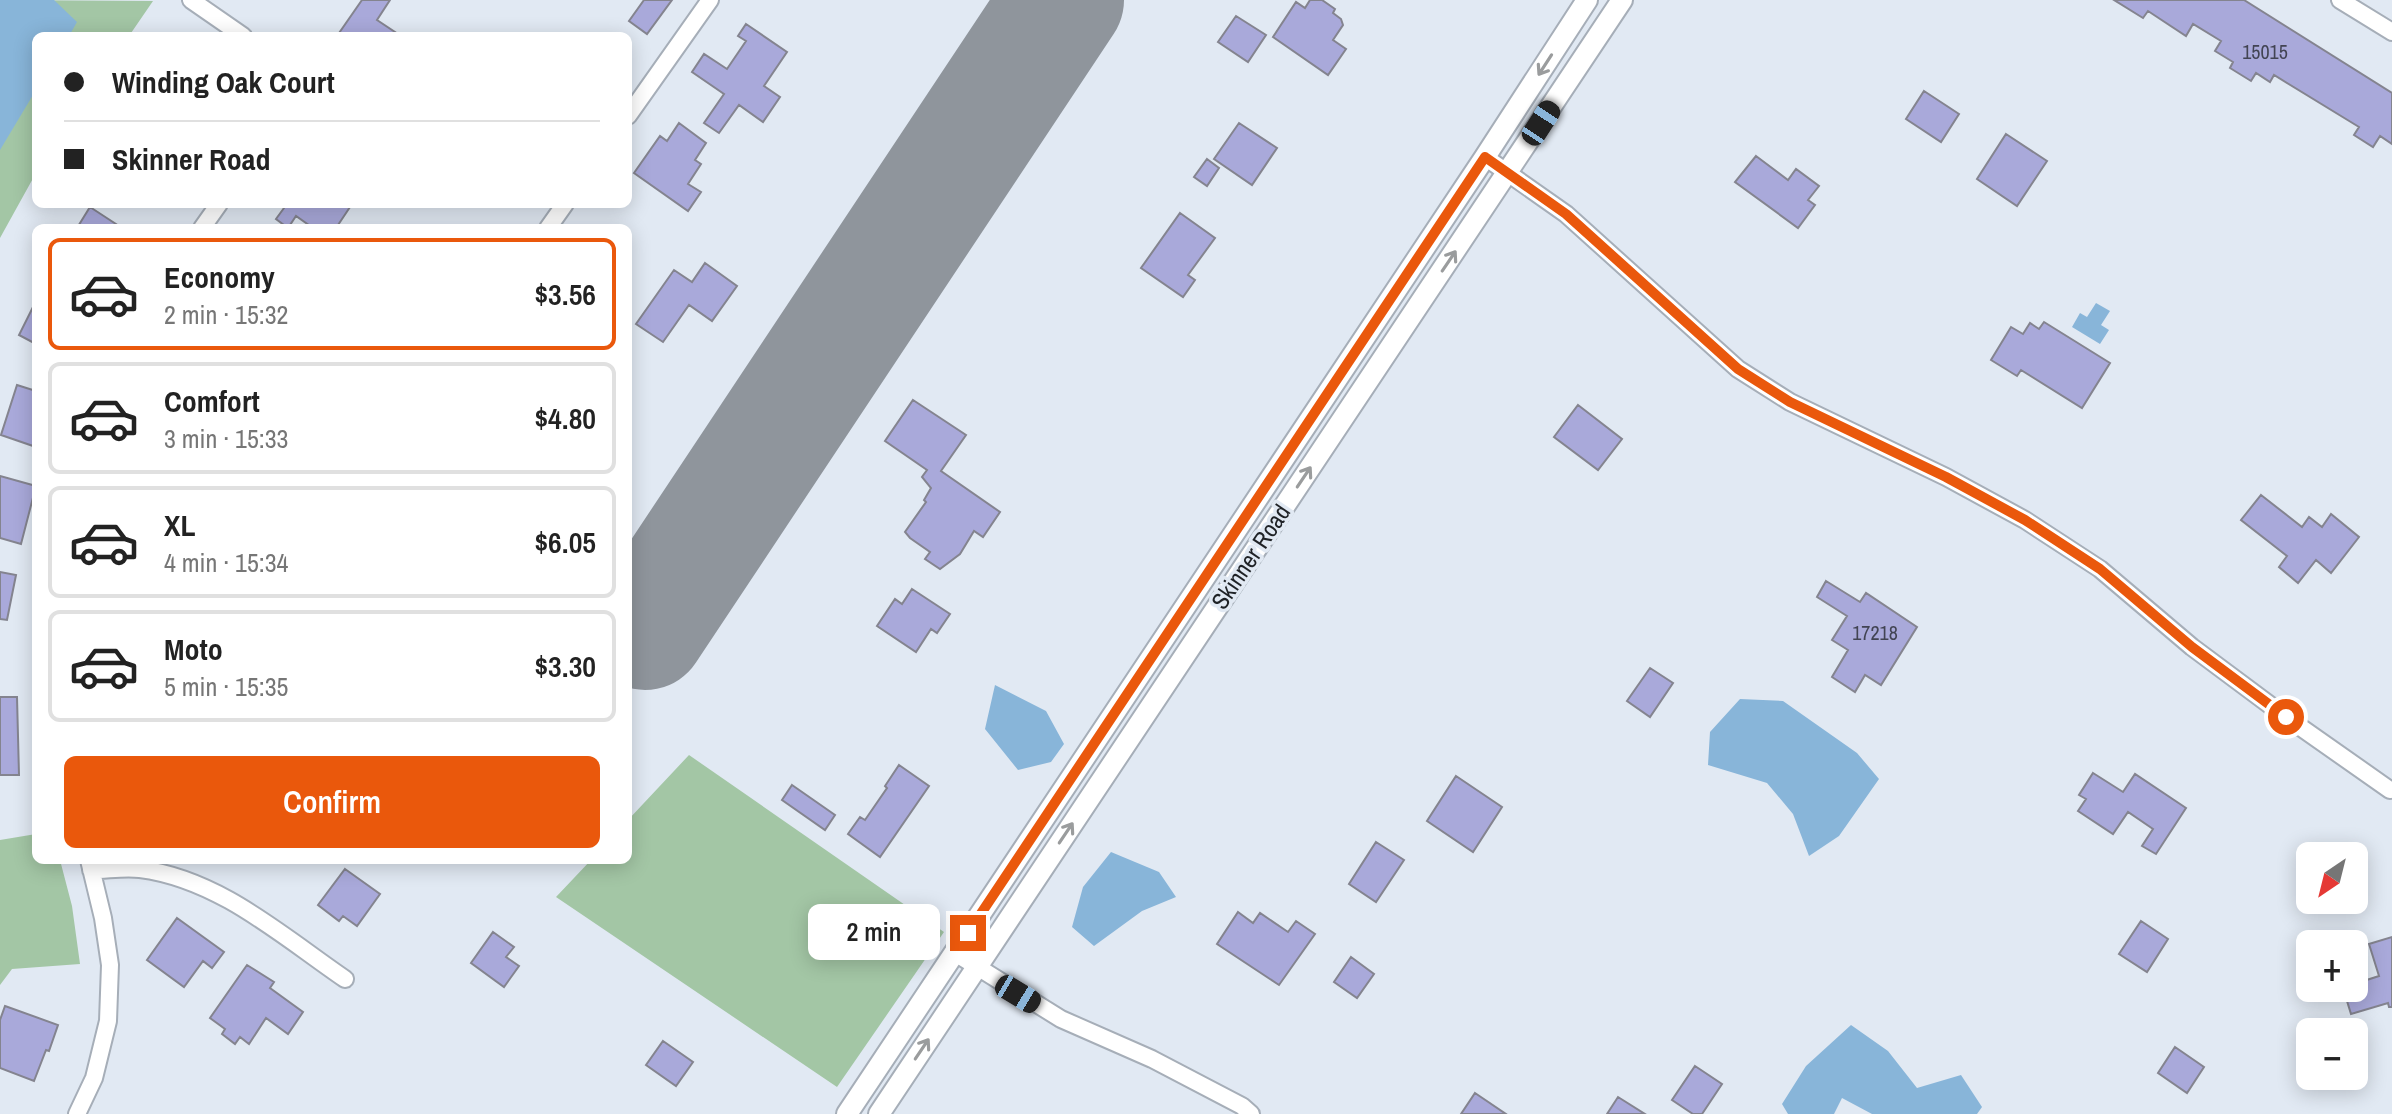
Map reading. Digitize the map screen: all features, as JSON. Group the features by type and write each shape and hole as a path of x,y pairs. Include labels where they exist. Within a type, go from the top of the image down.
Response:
{"street":[{"path":"191,0 237,32"},
{"path":"632,110 710,0"},
{"name":"Skinner Road","path":"847,1114 1587,0"},
{"name":"Skinner Road","path":"879,1114 1622,0"},
{"path":"2340,0 2392,32"},
{"path":"1485,157 1566,214 1738,369 1790,402 1946,477 2025,520 2100,569 2192,647 2390,790"},
{"path":"77,1114 94,1078 108,1021 110,965 90,865 139,869 169,875 202,887 231,901 345,979"},
{"path":"955,953 1061,1019 1152,1059 1242,1106 1251,1114"}],"green space":[{"path":"0,0 153,1 132,32 32,32 32,180 0,238"},
{"path":"689,755 944,932 837,1087 556,897 587,864 632,864 632,816"},
{"path":"32,835 32,864 61,864 72,906 80,964 12,969 0,985 0,840"}],"water":[{"path":"0,0 54,0 77,22 71,32 32,32 32,97 0,150"},
{"path":"2096,303 2110,311 2101,325 2109,330 2100,344 2072,327 2080,313 2087,317"},
{"path":"995,685 1046,711 1064,744 1051,762 1018,770 985,729"},
{"path":"1740,699 1783,701 1857,753 1879,779 1839,836 1809,856 1793,814 1767,783 1708,765 1710,732"},
{"path":"1111,852 1159,872 1176,897 1142,911 1094,946 1072,927 1083,887"},
{"path":"1851,1025 1888,1051 1917,1088 1961,1075 1982,1107 1977,1114 1872,1114 1842,1098 1834,1114 1788,1114 1782,1104 1806,1066"}],"building":[{"path":"362,0 390,0 377,20 395,32 340,32"},
{"path":"644,0 672,0 647,34 629,21"},
{"path":"1310,0 1322,0 1335,9 1333,13 1343,25 1333,40 1346,49 1328,75 1273,37 1296,2 1305,8"},
{"path":"2114,0 2244,0 2392,93 2392,144 2380,136 2373,147 2354,135 2359,127 2274,75 2270,82 2256,73 2251,81 2230,68 2233,62 2215,51 2221,41 2193,24 2186,36 2148,11 2143,18"},
{"path":"1236,16 1266,35 1248,62 1218,42"},
{"path":"746,24 787,52 764,86 780,97 763,122 739,105 719,133 704,123 724,94 692,72 704,54 727,69 746,41 738,36"},
{"path":"1924,91 1959,114 1941,142 1906,119"},
{"path":"679,123 706,143 695,160 701,164 688,184 701,192 688,211 634,173 660,136 667,141"},
{"path":"1239,123 1277,148 1252,185 1214,159"},
{"path":"2006,134 2047,161 2017,206 1977,179"},
{"path":"1756,156 1788,180 1796,169 1819,186 1808,200 1815,205 1798,228 1735,182"},
{"path":"1207,159 1219,168 1207,186 1194,177"},
{"path":"92,208 116,224 79,224"},
{"path":"284,208 349,208 339,224 307,224 296,216 291,224 283,224 276,219"},
{"path":"1180,213 1215,238 1188,275 1195,280 1183,297 1141,268"},
{"path":"705,263 737,286 712,321 689,305 663,342 636,324 674,270 692,282"},
{"path":"32,309 32,342 19,335"},
{"path":"2044,322 2110,363 2082,408 2021,370 2017,376 1991,360 2011,327 2023,334 2030,323 2039,329"},
{"path":"17,385 32,390 32,446 1,435"},
{"path":"913,400 966,435 941,471 1000,512 983,537 974,531 960,554 940,569 925,559 930,552 905,532 926,502 924,500 931,488 922,477 927,470 885,441"},
{"path":"1578,405 1622,439 1598,470 1554,437"},
{"path":"0,476 32,485 32,501 21,544 0,538"},
{"path":"2261,495 2302,527 2309,517 2322,527 2331,514 2359,537 2331,573 2316,560 2298,583 2279,567 2287,556 2241,520"},
{"path":"0,572 16,575 7,620 0,619"},
{"path":"1826,581 1860,602 1866,593 1917,627 1881,685 1865,675 1855,692 1832,677 1848,650 1832,640 1847,616 1817,597"},
{"path":"912,589 950,614 937,633 931,629 916,652 877,626 895,599 902,604"},
{"path":"1650,668 1673,683 1650,717 1627,701"},
{"path":"0,697 17,697 19,775 0,775"},
{"path":"899,765 929,786 880,857 848,834 860,817 865,820"},
{"path":"2093,773 2123,792 2135,774 2186,808 2156,854 2142,846 2153,829 2128,812 2113,834 2078,811 2086,799 2079,795"},
{"path":"1456,776 1502,807 1473,852 1427,821"},
{"path":"792,785 835,815 825,830 782,800"},
{"path":"1376,842 1404,860 1376,902 1349,884"},
{"path":"345,869 380,894 357,926 343,916 339,921 318,905"},
{"path":"1238,912 1253,923 1260,913 1288,932 1296,921 1315,934 1279,985 1217,944"},
{"path":"177,918 224,952 212,968 203,961 184,987 147,960"},
{"path":"2141,921 2168,939 2147,972 2119,954"},
{"path":"493,932 514,947 506,957 519,966 504,987 471,963"},
{"path":"2392,937 2392,1007 2388,1003 2351,1014 2347,1002 2368,1002 2368,980 2379,976 2369,944"},
{"path":"1351,957 1374,974 1357,998 1334,982"},
{"path":"247,965 274,982 270,988 303,1012 288,1034 266,1018 249,1044 240,1037 235,1044 222,1034 225,1029 210,1018"},
{"path":"5,1006 58,1025 34,1081 0,1068 0,1020"},
{"path":"663,1041 693,1062 676,1086 646,1065"},
{"path":"2175,1047 2204,1067 2187,1093 2158,1073"},
{"path":"1695,1066 1722,1084 1702,1114 1693,1114 1672,1100"},
{"path":"1475,1093 1506,1114 1461,1114"},
{"path":"1618,1097 1645,1114 1607,1114"}],"runway":[{"path":"645,629 1063,0"}],"route":[{"path":"968,933 1485,157 1566,214 1738,369 1790,402 1946,477 2025,520 2100,569 2192,647 2286,717"}]}
